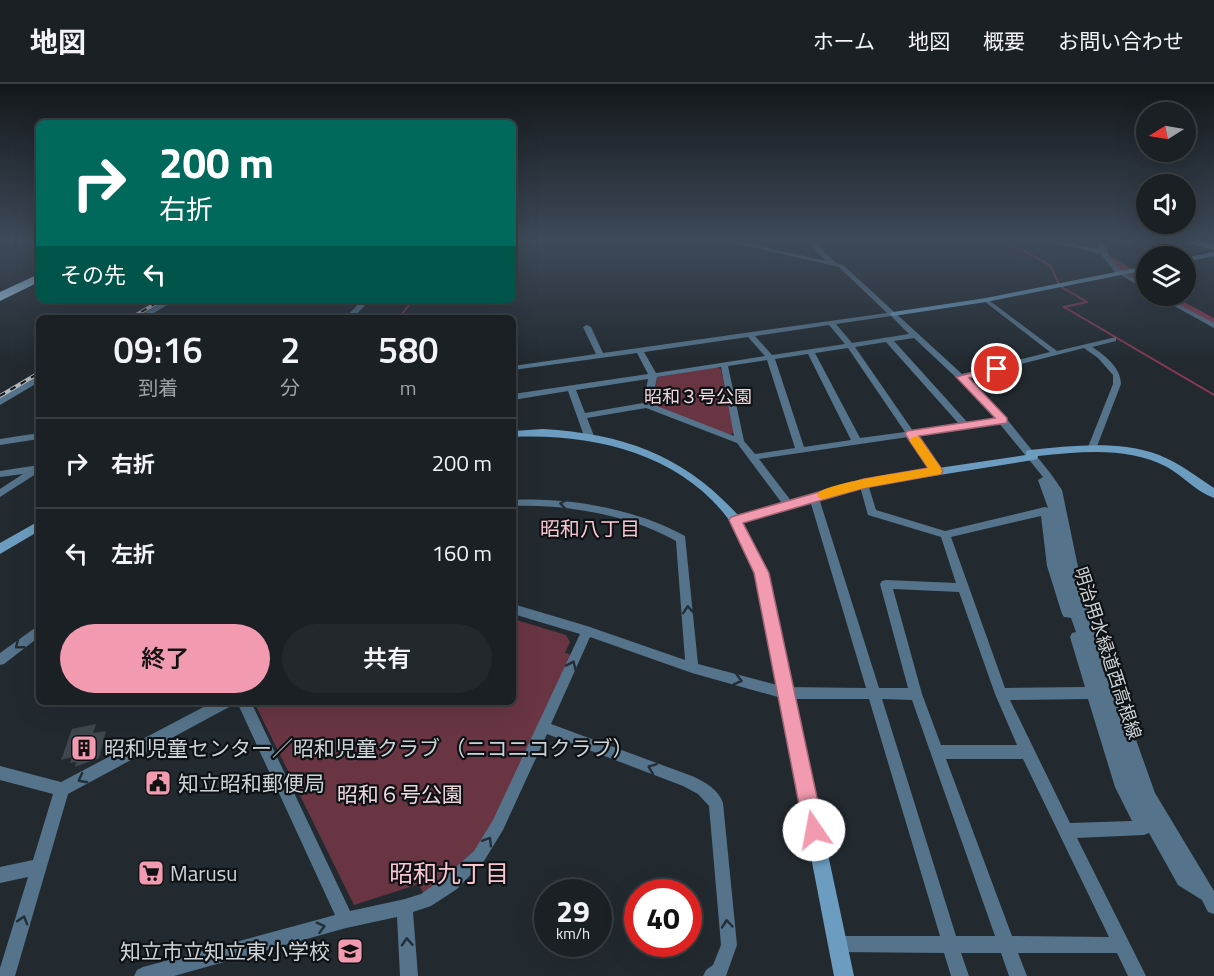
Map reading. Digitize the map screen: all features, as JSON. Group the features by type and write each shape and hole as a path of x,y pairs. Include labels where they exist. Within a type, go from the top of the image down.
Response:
{"highway":[{"path":"0,292 20,282"},
{"path":"0,297 30,282"}],"street":[{"path":"854,282 961,377 1057,490 1077,591 1103,693 1107,745 1122,787 1144,828 1068,831"},
{"path":"516,368 986,300 1079,282"},
{"path":"986,300 1057,354"},
{"path":"146,315 166,303"},
{"path":"353,315 363,303"},
{"path":"1177,306 1214,326"},
{"path":"1192,306 1214,318"},
{"path":"831,323 850,345 936,471"},
{"path":"587,327 601,356"},
{"path":"750,335 770,357 800,450"},
{"path":"516,396 913,335"},
{"path":"913,335 1000,421"},
{"path":"888,339 965,425"},
{"path":"961,377 1113,339"},
{"path":"1086,346 1101,356 1117,375 1116,384 1093,447"},
{"path":"640,351 653,375 647,405"},
{"path":"810,351 856,442"},
{"path":"724,364 740,441 788,504"},
{"path":"0,402 36,380"},
{"path":"571,388 589,436"},
{"path":"582,416 647,405 740,441"},
{"path":"753,457 1000,421"},
{"path":"516,434 554,433 589,436 658,458 711,493 735,520 762,573 844,976"},
{"path":"0,442 36,436"},
{"path":"735,520 864,483 1093,447 1137,453 1170,464 1214,494"},
{"path":"0,474 36,468"},
{"path":"0,494 36,470"},
{"path":"864,483 872,512 945,535 1045,511 1053,566 1103,693 1149,797 1211,901"},
{"path":"814,497 960,976"},
{"path":"516,503 564,504 666,530 681,539 692,668"},
{"path":"0,549 36,527"},
{"path":"945,535 1001,694 1137,976"},
{"path":"965,588 886,584 916,694 1018,976"},
{"path":"516,610 692,668 785,693 916,694"},
{"path":"0,660 36,632"},
{"path":"143,976 346,920 405,907 425,900 450,883 479,856 498,825 587,632"},
{"path":"1001,694 1103,693"},
{"path":"0,772 62,789 220,705"},
{"path":"245,705 346,920"},
{"path":"544,727 687,781 703,789 716,803 729,945 720,971 712,976"},
{"path":"937,752 1027,752"},
{"path":"6,976 62,789"},
{"path":"0,876 39,867"},
{"path":"405,907 409,976"},
{"path":"838,944 1122,945"}],"green space":[{"name":"昭和３号公園","path":"716,367 721,369 734,433 728,435 653,406 657,377"},
{"name":"昭和６号公園","path":"516,620 566,635 570,642 565,653 572,655 494,821 473,854 449,877 423,893 419,884 354,905 255,705 516,705"}],"building":[{"name":"昭和児童センター／昭和児童クラブ （ニコニコクラブ）","path":"96,724 93,733 106,731 99,758 75,767 76,762 70,763 72,757 61,760 72,729"}],"waterway":[{"path":"1058,282 1060,286 1087,302 1064,307 1214,395"},
{"path":"401,315 411,303"},
{"path":"1183,306 1214,323"}],"railway":[{"path":"136,315 157,303"},
{"path":"0,396 36,375"}],"slow traffic":[{"path":"824,494 864,483 936,471 915,440"}],"place":[{"name":"昭和児童センター／昭和児童クラブ （ニコニコクラブ）","path":"84,748"},
{"name":"知立昭和郵便局","path":"158,783"},
{"name":"Marusu","path":"151,873"},
{"name":"知立市立知立東小学校","path":"350,951"}],"district":[{"name":"昭和八丁目","path":"590,528"},
{"name":"昭和九丁目","path":"449,873"}],"route":[{"path":"814,830 762,573 749,543 735,520 864,483 936,471 911,434 1003,420 961,377 997,369"}]}
